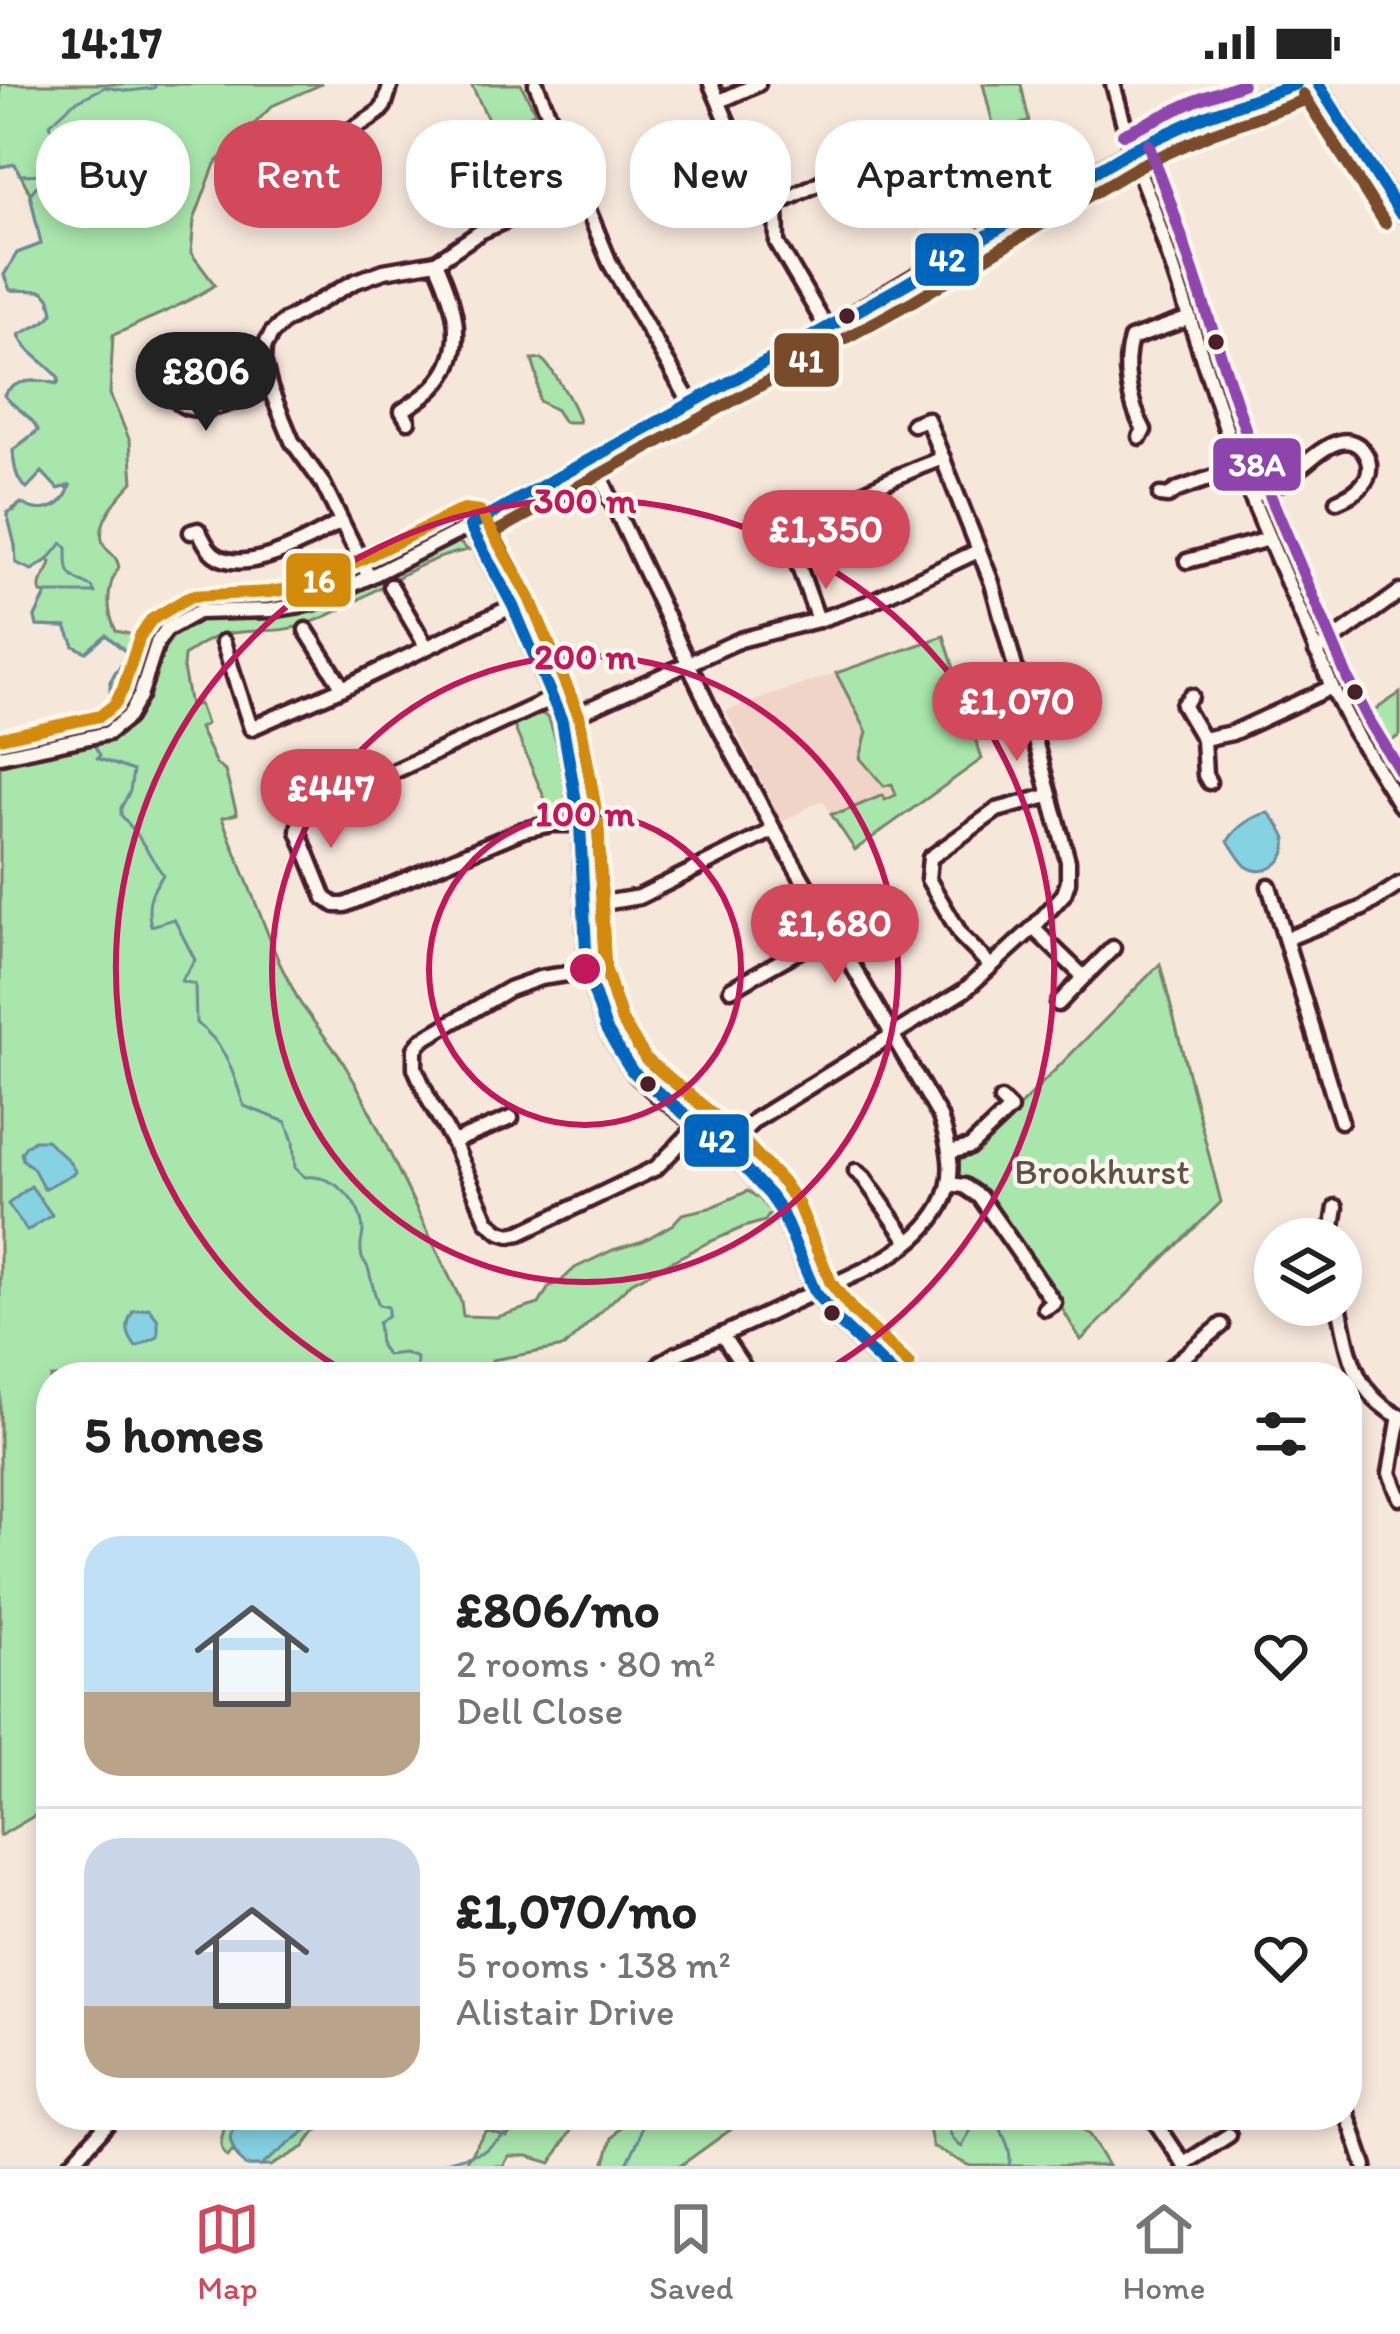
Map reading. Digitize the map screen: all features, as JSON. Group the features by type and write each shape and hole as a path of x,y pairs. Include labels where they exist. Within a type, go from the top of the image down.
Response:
{"street":[{"path":"366,120 384,106 391,84"},
{"path":"536,84 550,120"},
{"path":"711,84 728,120"},
{"path":"720,101 758,84"},
{"path":"1113,84 1238,468 1331,687 1400,805"},
{"path":"0,756 108,733 128,717 140,696 166,629 198,612 271,610 313,603 369,577 691,404 1131,150 1205,116 1296,84"},
{"path":"1318,84 1400,213"},
{"path":"369,577 323,484 292,441 270,388 264,347 285,321 369,275 436,262 489,228"},
{"path":"595,228 691,404"},
{"path":"777,228 777,243 826,327"},
{"path":"402,411 433,388 453,358 456,314 436,262"},
{"path":"1160,428 1142,434 1133,409 1127,355 1131,339 1190,318"},
{"path":"162,370 176,401 190,410 270,388"},
{"path":"726,1148 755,1120 965,990 1034,928 1064,894 1068,882 1068,861 992,583 943,458 920,422 942,413"},
{"path":"1251,497 1281,483 1337,442 1351,441 1363,449 1370,473 1348,502"},
{"path":"818,620 796,558 799,537 898,475 943,458"},
{"path":"592,459 715,718 774,830 940,1117 950,1152 949,1184 942,1204 909,1242 859,1273 664,1362"},
{"path":"1167,512 1164,496 1238,468"},
{"path":"191,532 198,530 218,557 245,561 290,550 340,522"},
{"path":"470,526 512,606 562,721 580,824 586,970 605,1029 624,1060 658,1095 726,1148 758,1180 781,1211 815,1292 881,1362"},
{"path":"1187,561 1269,539"},
{"path":"562,721 740,640 868,603 979,551"},
{"path":"1316,652 1400,592"},
{"path":"390,594 426,646"},
{"path":"230,649 251,728 512,606"},
{"path":"305,630 343,688"},
{"path":"1203,739 1232,733 1331,687"},
{"path":"551,699 313,809 300,819 298,831 326,898 335,905 346,905 523,830 580,824"},
{"path":"1182,702 1203,739 1204,778"},
{"path":"990,965 962,937 928,879 930,858 998,810 1048,796"},
{"path":"586,906 639,897 774,830"},
{"path":"1286,939 1363,908 1400,884"},
{"path":"1268,886 1341,1121"},
{"path":"1034,928 1084,977"},
{"path":"731,989 832,932"},
{"path":"1058,1004 1113,949"},
{"path":"586,970 509,989 422,1040 416,1049 416,1068 430,1102 488,1222 500,1232 520,1233 656,1168 697,1126"},
{"path":"950,1152 970,1147 1010,1109 1001,1100"},
{"path":"453,1142 511,1118"},
{"path":"864,1173 909,1242"},
{"path":"949,1184 964,1186 980,1197 1054,1303 1045,1308"},
{"path":"1333,1218 1336,1208"},
{"path":"1177,1362 1222,1325"},
{"path":"1344,1326 1352,1362"},
{"path":"722,1335 740,1362"},
{"path":"1362,1383 1379,1406 1400,1416 1390,1473 1400,1498"},
{"path":"69,2166 102,2130"},
{"path":"1160,2130 1185,2165 1229,2135"},
{"path":"1353,2130 1366,2166"}],"shaded area":[{"path":"944,636 982,759 855,850 822,800 782,822 726,711"}],"green space":[{"path":"0,84 322,84 272,106 258,120 214,120 214,167 194,220 191,253 215,285 113,335 110,394 130,441 133,482 102,526 103,543 119,567 109,607 116,631 162,647 169,636 197,618 317,608 446,543 460,543 468,550 426,563 307,624 217,637 184,656 183,668 190,706 199,704 206,724 199,728 216,764 225,771 237,814 222,818 279,962 300,1003 361,1093 461,1301 463,1316 497,1317 539,1304 549,1287 575,1268 643,1241 682,1214 748,1191 771,1212 765,1221 707,1243 632,1282 564,1347 492,1362 36,1362 36,1815 0,1836 0,767 90,724 109,701 113,676 127,653 106,635 86,652 74,646 66,627 37,626 35,617 46,594 41,593 40,584 51,562 32,570 16,563 7,513 21,503 36,509 57,505 70,486 58,489 42,472 27,488 15,466 13,450 38,430 4,395 21,383 57,384 59,378 19,335 50,317 50,299 43,291 10,290 4,275 17,253 41,244 38,228 190,228 190,120 36,120 36,221 30,193 15,164 0,167"},
{"path":"471,84 521,84 535,112 522,120 488,120"},
{"path":"983,84 1021,84 1029,120 992,120"},
{"path":"542,359 564,389 579,422 564,422 556,410 539,401 532,360"},
{"path":"944,636 982,759 855,850 831,814 883,795 885,800 896,795 892,784 884,786 860,758 867,732 836,673"},
{"path":"1400,693 1400,735 1383,747 1360,720"},
{"path":"534,713 549,719 558,748 568,803 562,815 552,816 513,724"},
{"name":"Brookhurst","path":"1160,964 1221,1202 1081,1340 971,1185 956,1178 956,1163 976,1150"},
{"path":"224,2130 319,2130 304,2147 271,2166 245,2166 233,2151 227,2157 221,2146"},
{"path":"486,2130 507,2137 512,2130 571,2130 551,2163 509,2156 503,2166 450,2166 466,2161"},
{"path":"618,2130 730,2130 680,2166 604,2166"},
{"path":"929,2130 1084,2130 1108,2166 970,2166 933,2147"}],"water":[{"path":"1269,813 1283,832 1286,847 1275,866 1253,870 1228,841 1246,822"},
{"path":"34,1140 46,1140 76,1172 44,1189 21,1153"},
{"path":"31,1186 52,1215 27,1231 8,1204"},
{"path":"149,1308 158,1320 158,1337 136,1347 129,1321 133,1311"},
{"path":"307,2130 261,2166 245,2166 234,2150 232,2132"}],"waterway":[{"path":"85,731 110,701 110,681 127,660 127,652 106,635 86,652 74,646 66,627 37,626 35,617 47,593 95,593 70,574 62,543 32,570 16,563 7,513 21,503 36,509 58,505 70,485 58,489 42,472 27,488 16,471 13,450 38,431 4,395 21,383 58,384 59,378 19,335 50,317 50,299 43,291 10,290 4,275 17,253 41,244 30,194 63,160 50,124 73,103 105,87 129,91 156,84"},
{"path":"0,167 15,164 20,175 36,174"},
{"path":"90,739 100,755 97,758 133,771 121,815 163,875 150,899 151,926 174,919 195,960 181,981 195,984 196,1023 221,1050 244,1106 286,1122 295,1168 305,1177 336,1185 357,1209 363,1231 362,1259 379,1305 388,1307 388,1315 378,1323 380,1346 387,1355 404,1353 417,1362"},
{"path":"432,2166 484,2151 511,2130"},
{"path":"626,2166 641,2130"},
{"path":"949,2130 962,2147 971,2130"},
{"path":"1001,2130 1009,2166"}],"transit line":[{"name":"38A","path":"1123,134 1242,84"},
{"name":"42","path":"881,1362 815,1292 770,1195 726,1148 632,1071 606,1029 587,971 580,824 562,721 513,606 470,526 904,285 1131,150 1205,116 1296,84"},
{"name":"42","path":"1318,84 1400,213"},
{"name":"41","path":"1303,94 1385,223"},
{"name":"41","path":"907,1362 831,1283 798,1204 784,1184 738,1135 646,1059 622,1021 605,968 598,823 579,716 530,599 494,533 913,301 1139,166 1212,133 1302,101"},
{"name":"38A","path":"1148,144 1256,462 1348,679 1400,771"},
{"name":"16","path":"0,738 100,716 123,689 140,636 151,620 191,596 307,586 464,509 480,511 529,597 579,716 598,823 605,968 622,1021 646,1059 738,1135 784,1184 798,1204 831,1283 907,1362"}]}
